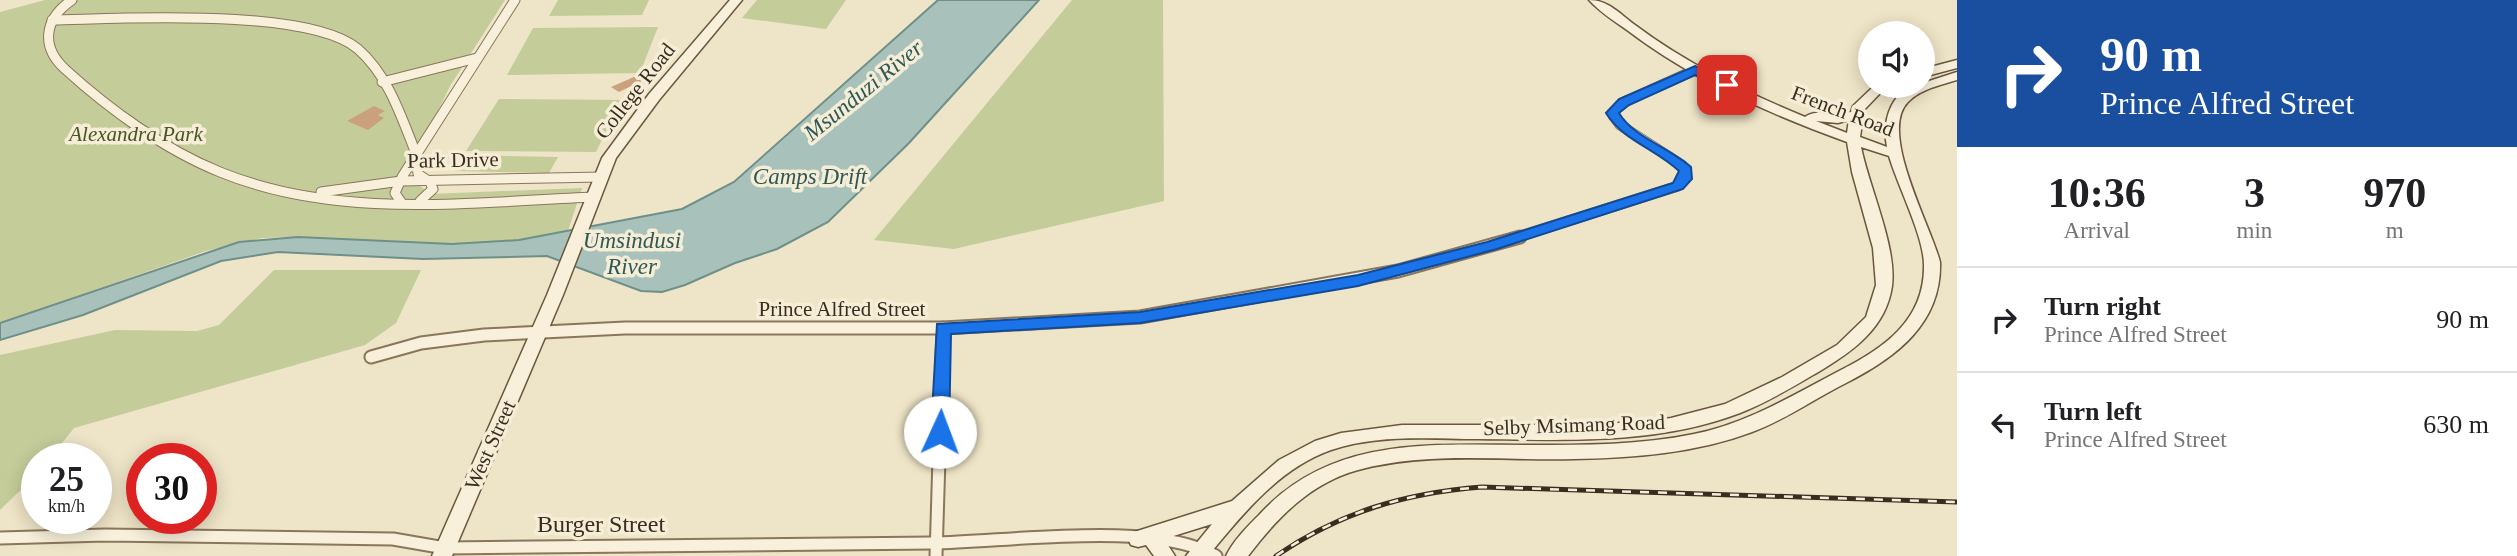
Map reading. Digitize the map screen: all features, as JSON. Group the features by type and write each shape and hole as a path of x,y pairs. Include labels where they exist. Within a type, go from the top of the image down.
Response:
{"main road":[{"name":"College Road","path":"538,334 614,150 736,0"},
{"name":"French Road","path":"1595,0 1656,47 1695,70 1852,140 1895,154"},
{"path":"1935,70 1957,64"},
{"name":"Selby Msimang Road","path":"1236,556 1258,526 1296,489 1332,470 1359,461 1414,452 1626,449 1695,441 1762,421 1896,345 1923,310 1931,283 1928,245 1895,154 1890,121 1900,102 1921,88 1957,76"},
{"path":"1794,115 1828,119 1855,115 1865,98"},
{"name":"Selby Msimang Road","path":"1205,553 1242,505 1302,456 1341,440 1380,433 1581,431 1668,425 1732,409 1845,347 1875,316 1887,285 1883,246 1852,140 1855,115"},
{"name":"West Street","path":"444,552 538,334"},
{"path":"1152,545 1242,505"}],"street":[{"path":"52,20 72,0"},
{"path":"401,202 394,193 515,0"},
{"path":"52,20 207,17 269,22 321,33 349,44 363,55 382,82 417,157 418,174 433,190 418,201"},
{"name":"Park Drive","path":"52,20 47,37 52,54 65,70 208,167 305,194 401,202 594,197"},
{"path":"382,82 477,58"},
{"name":"Prince Alfred Street","path":"371,357 454,337 625,328 943,328 1140,317 1358,280 1492,246 1674,189 1685,179 1686,170 1682,165 1620,125 1612,113 1624,102 1695,70"},
{"name":"Park Drive","path":"305,194 425,179 602,177"},
{"path":"937,550 943,328"},
{"name":"Burger Street","path":"0,538 105,535 393,539 444,552 937,550 1049,537 1152,545 1205,553"}],"green space":[{"name":"Alexandra Park","path":"45,0 505,0 450,86 407,175 430,194 582,188 567,234 452,244 298,237 262,238 206,251 0,323 0,12"},
{"path":"558,0 649,0 642,15 549,16"},
{"path":"757,0 846,0 826,29 742,18"},
{"path":"1072,0 1163,0 1164,201 954,249 874,240"},
{"path":"658,27 640,73 507,75 533,28"},
{"path":"499,99 621,100 596,152 466,151"},
{"path":"466,155 558,157 549,173 455,171"},
{"path":"274,270 421,270 396,323 365,345 74,428 62,443 21,443 21,490 0,510 0,355 115,330 197,331 219,325"}],"water":[{"name":"Camps Drift","path":"938,0 1039,0 909,143 828,222 777,249 735,263 685,285 662,292 641,291 547,256 423,259 278,252 221,261 83,315 0,340 0,323 239,242 298,237 452,244 519,240 682,209 734,182"}],"building":[{"path":"643,73 650,77 619,92 611,87"},
{"path":"374,106 385,111 378,115 384,118 368,130 347,121"}],"railway":[{"path":"1276,556 1324,527 1374,507 1426,494 1482,487 1957,502"}],"route":[{"path":"940,432 943,328 1140,317 1358,280 1492,246 1674,189 1685,179 1686,170 1682,165 1620,125 1612,113 1624,102 1695,70 1727,85"}],"water label":[{"name":"Msunduzi River","path":"863,90"},
{"name":"Umsindusi River","path":"632,253"}]}
